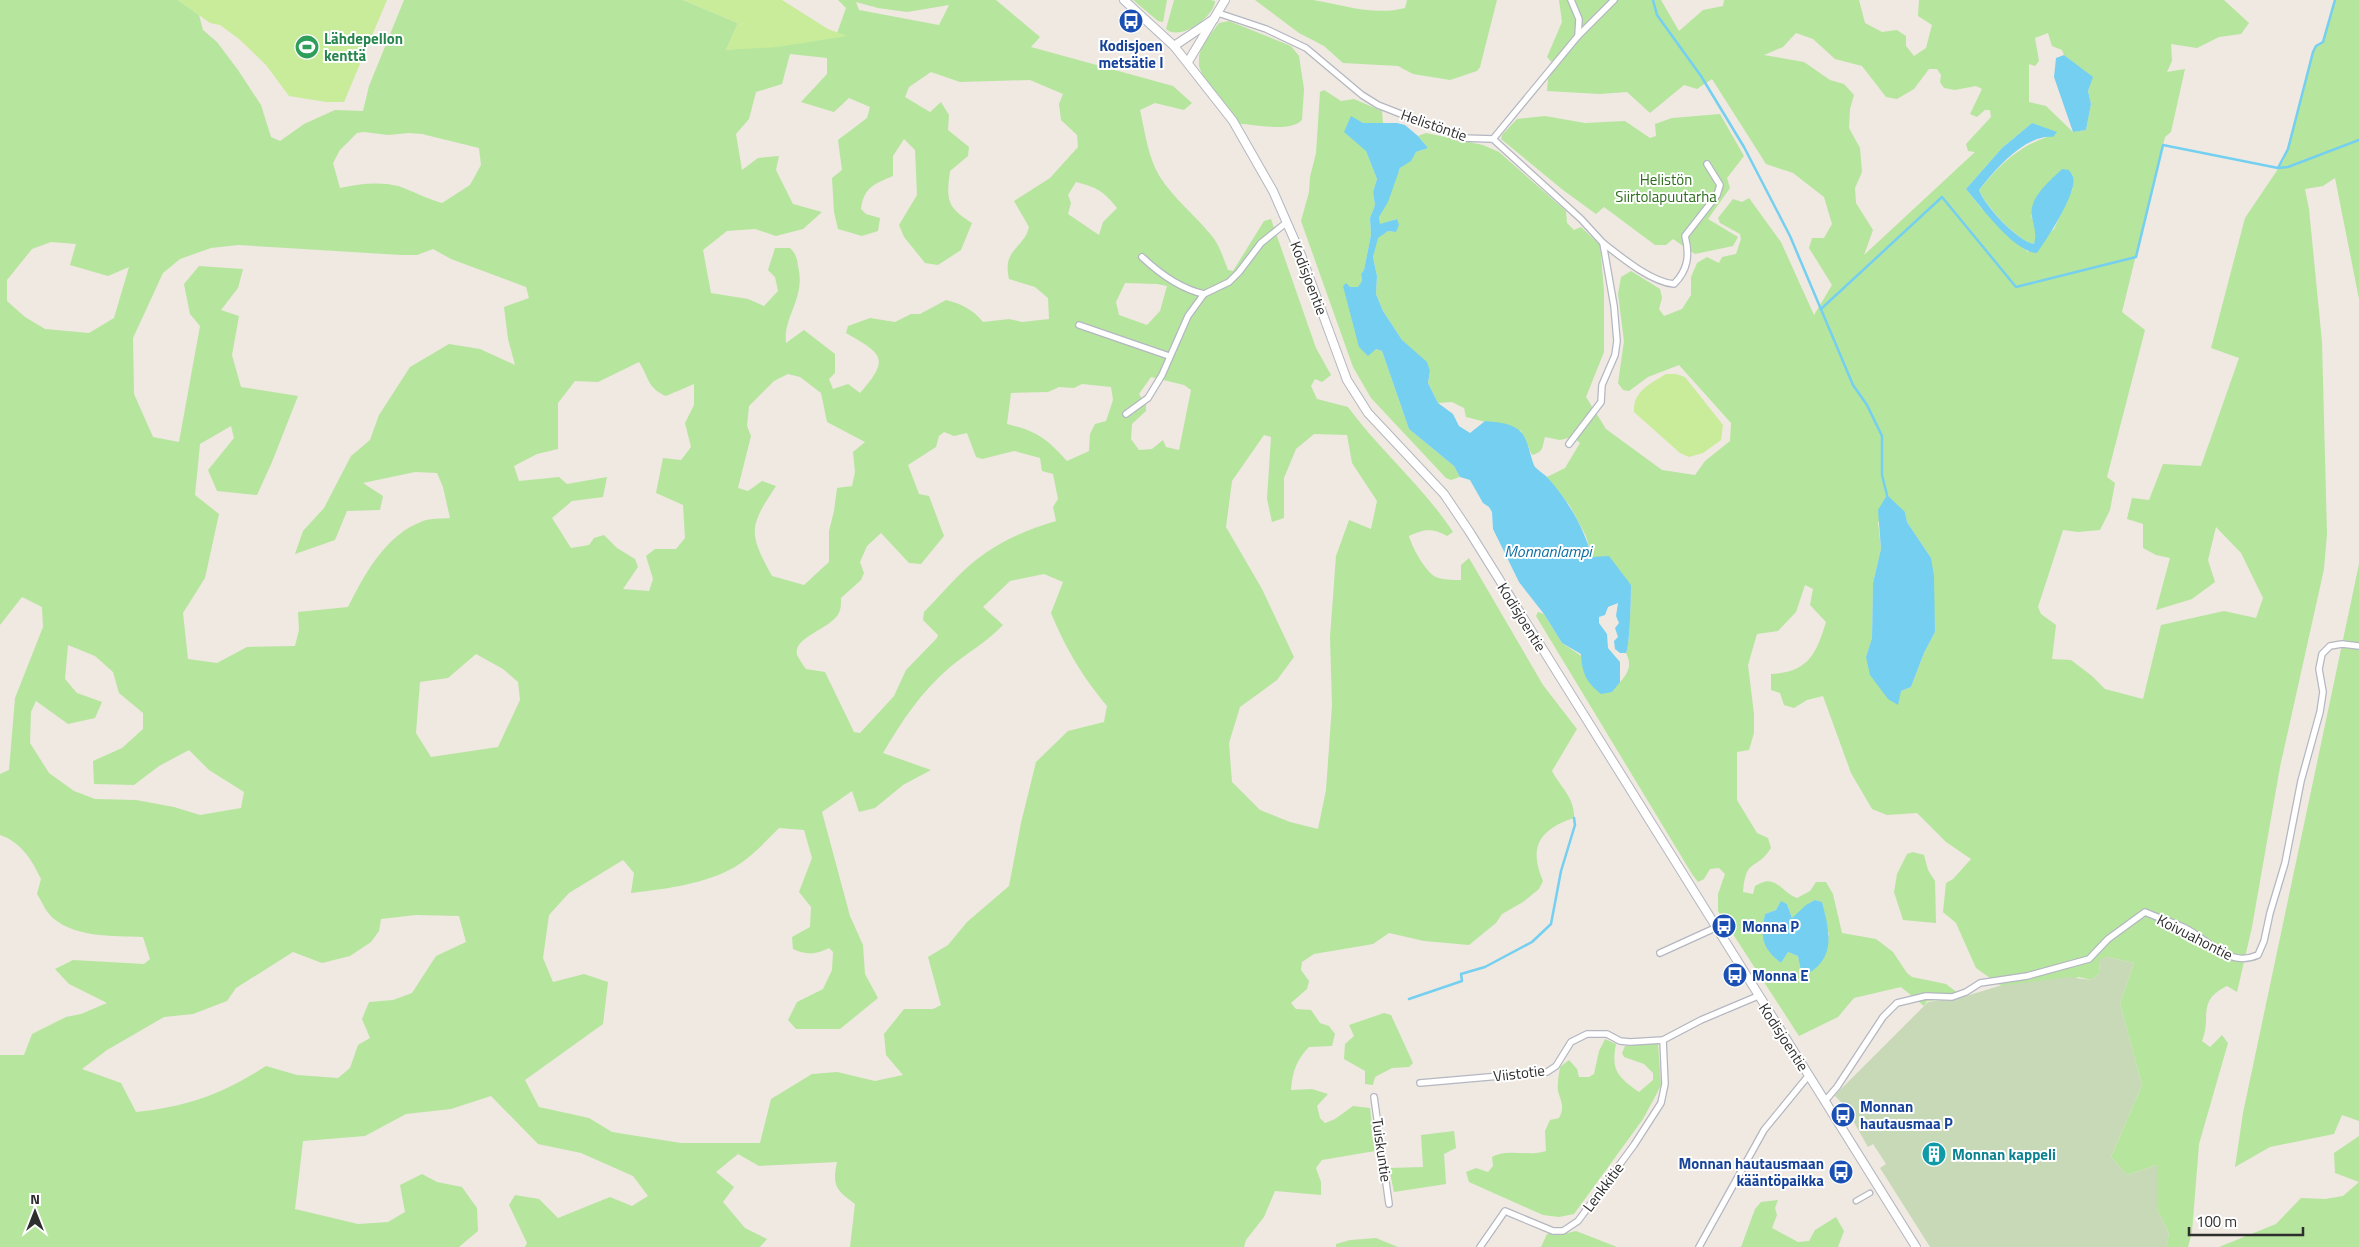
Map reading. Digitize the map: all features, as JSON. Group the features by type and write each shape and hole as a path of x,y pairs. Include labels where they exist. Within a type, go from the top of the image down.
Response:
{"street":[{"name":"Kodisjoentie","path":"1124,0 1174,46 1188,62 1217,98 1259,162 1301,255 1347,380 1368,412 1444,494 1916,1247"},
{"path":"1188,62 1225,0"},
{"path":"1570,0 1579,18 1578,36"},
{"path":"1614,0 1578,36 1493,139 1581,219 1603,243 1622,258 1665,283 1674,284 1683,275 1689,252 1685,236 1718,195 1720,186 1707,164"},
{"path":"1174,46 1217,15"},
{"name":"Helistöntie","path":"1217,15 1266,28 1306,48 1362,95 1378,105 1462,138 1493,139"},
{"path":"1126,414 1148,398 1188,316 1204,294 1229,282 1261,243 1286,222"},
{"path":"1569,444 1601,402 1602,385 1615,355 1617,341 1614,306 1603,243"},
{"path":"1142,257 1168,277 1193,292 1204,294"},
{"path":"1079,325 1169,356"},
{"name":"Koivuahontie","path":"1825,1101 1837,1087 1883,1016 1897,1004 1926,996 1952,997 1966,992 1980,983 2027,976 2089,960 2108,939 2145,912 2187,929 2231,957 2246,960 2258,955 2264,941 2285,862 2301,781 2320,712 2323,692 2319,669 2322,654 2330,646 2342,644 2359,646"},
{"path":"1660,953 1715,928"},
{"name":"Viistotie","path":"1420,1083 1547,1072 1556,1066 1571,1042 1587,1034 1607,1034 1620,1041 1630,1042 1663,1040 1701,1020 1758,996"},
{"name":"Lenkkitie","path":"1480,1247 1505,1211 1553,1230 1563,1230 1578,1220 1634,1145 1661,1102 1665,1084 1663,1040"},
{"path":"1699,1247 1764,1130 1809,1075"},
{"name":"Tuiskuntie","path":"1374,1097 1388,1204"},
{"path":"1856,1201 1870,1193"},
{"path":"1904,1247 1911,1240"}],"green space":[{"path":"0,0 178,0 199,15 203,30 217,42 261,105 271,137 280,141 304,124 335,110 363,111 369,86 404,0 683,0 738,23 726,50 836,36 846,8 838,0 996,0 1040,37 1031,47 1173,86 1192,103 1184,110 1155,103 1140,110 1147,145 1156,170 1172,193 1214,239 1228,270 1233,271 1264,221 1271,219 1316,348 1331,375 1322,382 1315,379 1311,386 1317,399 1348,407 1441,515 1453,532 1447,536 1428,530 1409,536 1419,558 1434,576 1443,579 1461,580 1461,565 1469,558 1543,685 1577,729 1552,771 1570,799 1574,818 1562,822 1553,828 1540,841 1537,849 1537,858 1543,881 1539,889 1523,902 1502,914 1496,923 1469,945 1424,941 1389,933 1373,944 1314,954 1302,962 1301,970 1309,981 1307,989 1291,1003 1296,1009 1311,1010 1320,1023 1329,1026 1335,1034 1332,1046 1309,1047 1301,1056 1296,1066 1291,1090 1312,1089 1328,1094 1317,1106 1320,1118 1325,1123 1335,1119 1353,1106 1370,1108 1375,1151 1322,1160 1316,1168 1321,1182 1321,1195 1275,1191 1264,1217 1246,1240 1244,1247 850,1247 855,1204 843,1195 837,1187 835,1177 837,1162 759,1166 738,1154 716,1172 734,1187 723,1202 745,1228 767,1239 760,1247 525,1247 527,1243 509,1205 515,1195 539,1199 558,1218 610,1197 632,1206 648,1196 633,1176 581,1153 538,1144 491,1096 451,1109 406,1114 365,1136 303,1141 295,1209 358,1224 388,1222 405,1212 400,1185 422,1174 437,1182 462,1187 477,1208 478,1231 459,1247 0,1247 0,1055 24,1055 32,1034 66,1017 81,1014 107,1003 69,984 55,969 73,960 144,964 150,959 143,937 80,932 58,922 47,912 37,894 41,879 30,859 14,842 0,835 0,774 9,770 15,698 43,627 42,607 22,597 0,625","holes":["856,2 878,8 907,12 949,5 939,25 859,10","790,54 827,58 827,74 801,102 834,112 849,98 870,107 867,118 838,140 842,170 832,178 834,212 838,229 862,236 878,231 880,218 866,214 861,209 862,202 871,187 893,176 893,156 904,139 915,150 917,195 899,225 904,237 925,263 938,265 961,250 972,223 953,207 948,190 950,171 968,156 969,147 948,130 949,115 941,102 930,112 905,97 909,87 931,72 960,82 1030,80 1063,94 1059,104 1061,120 1077,135 1078,147 1050,178 1014,201 1029,227 1023,240 1014,250 1008,261 1009,279 1035,287 1048,298 1049,319 1022,322 1009,319 983,322 966,308 946,300 920,314 911,314 895,322 870,318 848,326 846,333 868,346 874,352 879,364 876,372 860,393 848,384 833,389 829,379 835,373 835,354 804,330 786,343 786,333 797,298 800,278 797,258 790,248 775,248 768,270 775,277 778,291 764,306 748,299 711,293 703,250 727,231 755,229 776,236 803,229 822,212 793,204 776,170 779,156 758,158 742,170 736,134 749,119 756,92 782,84","364,132 388,135 422,134 479,148 481,165 470,185 442,203 391,184 354,185 340,188 333,163 340,150 357,133","1076,182 1099,191 1108,197 1117,208 1103,222 1099,235 1068,214 1071,203 1068,195","51,242 76,244 70,265 108,276 129,267 114,318 89,333 45,329 25,317 7,301 7,280 32,249","238,245 401,255 417,255 433,249 451,259 526,287 529,298 504,307 508,339 515,365 480,349 449,344 410,367 379,415 370,440 351,456 324,508 303,531 295,554 335,540 347,511 380,510 383,496 363,483 415,472 437,473 443,487 450,518 423,521 410,527 398,536 387,546 369,569 348,607 298,612 299,630 295,646 247,647 217,663 188,659 183,613 205,578 219,514 195,495 200,444 231,426 234,438 208,470 217,491 257,495 298,396 241,387 232,355 239,316 221,310 238,288 243,269 199,266 184,284 190,314 200,326 179,442 153,437 134,394 133,338 163,273 180,259 211,248","1125,283 1167,286 1160,311 1147,325 1119,315 1116,302","639,362 652,386 666,396 694,384 694,405 685,423 691,447 681,460 663,458 656,493 683,505 685,538 676,549 655,549 646,556 653,579 649,591 623,589 638,567 635,559 617,548 604,535 594,538 589,545 571,548 552,518 572,501 603,497 607,477 567,484 559,477 519,481 514,466 537,454 558,449 558,403 575,381 598,382","788,374 800,377 821,393 827,422 865,442 853,452 855,472 852,486 837,488 829,531 829,562 804,585 772,576 759,549 755,530 757,521 776,486 762,481 748,491 738,488 751,436 747,426 749,406 774,381","1151,377 1184,385 1191,390 1179,450 1166,447 1163,440 1152,449 1139,450 1131,439 1132,424 1146,411 1146,405 1139,394","1082,384 1111,387 1113,400 1106,421 1095,424 1090,434 1089,451 1067,461 1041,437 1007,424 1011,393 1048,392 1059,387 1074,388","944,432 954,436 967,433 976,457 982,459 1014,451 1040,458 1042,471 1053,474 1058,499 1053,507 1056,521 1024,532 994,547 969,566 949,585 924,612 923,620 938,635 937,638 906,670 894,696 860,733 854,732 825,672 806,669 797,655 797,648 807,637 837,616 841,598 861,580 864,573 860,562 867,546 881,533 909,563 921,564 944,536 929,496 919,494 908,465 936,447 939,436","1314,434 1347,435 1352,463 1377,501 1371,529 1349,520 1336,556 1330,637 1332,705 1326,790 1318,829 1290,822 1260,810 1232,782 1229,743 1240,707 1277,680 1294,657 1262,589 1226,527 1232,481 1264,435 1271,437 1267,499 1272,522 1284,518 1284,478 1296,449","1044,574 1063,582 1051,613 1075,662 1107,706 1104,722 1068,731 1036,762 1021,823 1009,886 967,922 948,945 928,957 941,1005 933,1009 904,1009 884,1034 886,1055 903,1075 875,1081 837,1072 812,1074 771,1099 760,1143 681,1143 612,1132 589,1118 539,1107 525,1080 603,1024 608,982 584,974 553,982 543,958 549,915 569,893 623,860 634,873 631,893 668,888 694,883 718,875 736,866 756,851 779,828 804,830 812,858 799,892 811,907 810,927 792,937 793,949 811,953 829,948 833,952 832,970 823,989 797,1002 788,1020 796,1029 840,1029 878,998 865,974 863,945 850,916 822,812 852,791 859,812 875,808 903,785 931,770 883,753 921,697 939,677 1003,625 983,607 1010,581","68,645 95,656 113,672 119,693 143,713 143,729 122,748 93,761 94,784 134,785 159,766 189,750 209,770 244,792 241,808 200,815 174,807 136,800 95,799 74,791 49,773 30,743 31,712 36,701 68,724 95,718 102,702 77,693 65,679","476,654 503,669 518,682 520,700 498,747 431,757 416,733 420,682 448,678","416,915 459,916 466,942 436,956 412,993 393,1000 369,1002 362,1019 370,1038 358,1045 350,1068 338,1078 297,1075 266,1066 235,1084 204,1098 172,1107 136,1112 121,1083 82,1069 107,1050 164,1017 193,1014 227,1001 236,988 293,952 322,963 350,956 371,942 379,931 381,919"]},
{"name":"Lähdepellon kenttä","path":"178,0 387,0 344,102 326,102 289,96 266,65 239,39 220,25 210,23"},
{"path":"683,0 782,0 828,29 847,36 778,47 726,50 738,23"},
{"path":"1133,0 1167,0 1163,22 1158,21"},
{"path":"1174,0 1215,1 1209,14 1196,26 1180,32 1172,32 1166,29"},
{"path":"1255,0 1313,0 1359,9 1382,11 1405,8 1407,0 1497,0 1480,67 1477,71 1450,80 1413,74 1398,66 1343,63 1324,46 1299,33"},
{"path":"1559,0 1661,0 1679,31 1703,10 1723,6 1724,0 1859,0 1865,23 1882,32 1897,30 1906,36 1906,46 1914,56 1926,48 1932,25 1918,16 1919,0 2224,0 2249,23 2241,34 2219,37 2197,48 2171,44 2172,61 2167,72 2185,69 2171,132 2165,137 2122,312 2145,330 2107,477 2115,483 2110,510 2100,530 2078,532 2063,530 2038,607 2041,614 2056,625 2052,659 2071,660 2105,689 2143,699 2161,625 2224,611 2256,618 2263,598 2241,553 2216,527 2208,560 2215,582 2192,599 2156,610 2170,558 2156,555 2143,548 2143,524 2127,519 2132,498 2149,500 2163,464 2201,466 2239,358 2211,348 2245,218 2284,160 2313,52 2316,46 2323,42 2335,0 2359,0 2359,299 2335,178 2323,186 2305,189 2309,209 2322,342 2327,534 2324,569 2280,767 2252,927 2237,992 2227,986 2217,992 2208,1004 2205,1032 2202,1041 2210,1047 2222,1035 2228,1043 2199,1144 2192,1232 2188,1247 2166,1247 2169,1234 2157,1209 2157,1165 2127,1175 2111,1157 2142,1085 2120,1004 2134,963 2108,957 2100,960 2099,974 2091,980 2079,977 2014,995 1976,968 1956,923 1943,912 1946,883 1953,879 1971,859 1946,842 1917,813 1887,815 1872,809 1851,773 1823,696 1807,700 1794,708 1784,705 1780,693 1771,690 1771,674 1784,673 1802,665 1809,660 1818,644 1826,622 1810,605 1813,589 1805,585 1796,612 1778,631 1757,634 1748,665 1754,714 1754,733 1749,750 1737,752 1737,800 1757,833 1768,838 1771,848 1761,860 1749,869 1744,881 1743,892 1753,894 1755,886 1768,881 1778,884 1797,898 1810,891 1816,882 1826,882 1833,894 1842,933 1876,939 1893,952 1907,973 1912,977 1946,984 1963,997 1927,1001 1924,1006 1901,987 1854,998 1838,1017 1799,1036 1718,911 1718,894 1725,874 1719,868 1710,869 1704,879 1698,882 1692,874 1536,616 1538,612 1544,614 1562,643 1620,682 1626,675 1629,668 1626,653 1631,585 1592,557 1586,536 1570,506 1547,477 1565,468 1580,443 1573,437 1560,440 1545,437 1541,451 1532,455 1521,431 1466,417 1464,408 1452,402 1438,403 1428,383 1430,371 1402,340 1383,311 1376,294 1377,276 1373,257 1377,238 1388,231 1396,232 1398,225 1396,219 1380,225 1379,217 1401,167 1416,152 1428,148 1418,136 1426,133 1483,145 1499,152 1566,211 1567,223 1574,230 1581,227 1600,245 1604,291 1604,352 1586,397 1606,429 1662,470 1695,475 1705,461 1730,441 1731,423 1679,365 1648,377 1629,391 1623,390 1618,383 1624,341 1618,294 1621,277 1631,271 1660,289 1662,298 1659,309 1664,316 1682,309 1691,295 1691,277 1697,263 1707,257 1719,263 1722,257 1736,254 1741,239 1740,234 1720,223 1718,218 1733,199 1742,202 1749,198 1781,242 1814,315 1832,285 1809,248 1812,238 1824,238 1832,224 1824,197 1793,173 1766,164 1712,79 1697,89 1684,85 1650,113 1627,92 1600,94 1547,91 1548,79 1556,67 1547,57 1562,22","holes":["1796,33 1813,39 1835,59 1862,66 1886,97 1897,99 1914,89 1929,69 1937,69 1941,75 1940,82 1944,88 1955,90 1976,86 1982,89 1970,114 1977,117 1985,110 1990,110 1991,117 1966,144 1968,151 1975,152 1864,255 1873,230 1856,203 1855,188 1862,172 1860,148 1849,128 1850,109 1854,95 1844,84 1830,80 1804,62 1764,55 1783,47","2048,33 2052,46 2062,50 2064,55 2092,77 2088,91 2091,104 2086,130 2073,132 2046,106 2029,102 2029,64 2035,66 2039,61 2035,38","2032,123 2047,137 2036,141 2009,158 1979,190 1988,205 2019,237 2034,244 2037,233 2031,215 2073,188 2054,229 2028,252 1981,208 1966,189 2002,148","1905,512 1907,522 1931,558 1935,632 1924,653 1911,687 1901,691 1866,657 1872,638 1873,583 1881,549 1878,522","1815,900 1822,902 1829,935 1800,967 1798,956 1788,952 1781,963 1770,952 1765,941 1763,929 1765,914 1776,910 1781,902 1787,904 1792,918"]},
{"path":"1229,21 1291,46 1299,56 1304,89 1302,120 1296,124 1281,127 1238,124 1202,74 1199,66 1202,45 1219,23"},
{"path":"1324,90 1341,101 1354,99 1382,111 1383,123 1362,123 1366,151 1377,179 1373,192 1375,205 1370,218 1371,235 1364,270 1361,274 1362,281 1359,287 1350,287 1376,349 1382,351 1409,429 1454,466 1460,477 1451,480 1446,478 1371,398 1353,367 1301,221 1309,192 1310,177 1316,153 1320,92"},
{"name":"Helistön Siirtolapuutarha","path":"1720,114 1744,156 1727,178 1730,188 1708,219 1738,237 1733,246 1695,254 1673,239 1666,245 1655,245 1604,207 1596,214 1563,190 1501,139 1502,135 1517,119 1545,116 1585,123 1625,121 1650,138 1656,136 1655,124 1672,118"},
{"path":"1666,374 1676,374 1685,377 1723,425 1721,440 1703,453 1689,457 1680,453 1634,412 1634,405 1639,393"},
{"path":"2359,564 2359,1121 2342,1115 2334,1134 2270,1147 2235,1167 2243,1113"},
{"path":"1913,852 1924,855 1928,870 1935,881 1936,923 1903,920 1894,892 1897,874 1907,854"},
{"path":"2108,957 2134,963 2120,1004 2142,1085 2111,1157 2127,1175 2157,1165 2157,1209 2169,1234 2166,1247 1930,1247 1880,1168 1886,1164 1873,1144 1868,1147 1844,1105 1835,1096 1928,1002 1963,997 1999,986 2068,977 2091,980 2099,974 2100,959"},
{"path":"1384,1013 1391,1015 1413,1063 1409,1067 1392,1068 1375,1077 1373,1085 1365,1084 1365,1071 1344,1059 1345,1044 1354,1036 1349,1025"},
{"path":"1605,1039 1616,1044 1614,1060 1617,1072 1639,1092 1653,1080 1653,1073 1644,1064 1624,1057 1622,1053 1625,1046 1658,1043 1661,1085 1643,1119 1574,1214 1559,1217 1543,1215 1469,1182 1466,1172 1476,1168 1488,1172 1493,1166 1492,1157 1498,1154 1539,1153 1546,1151 1545,1131 1550,1120 1559,1118 1562,1111 1558,1091 1560,1067 1569,1060 1577,1069 1579,1077 1589,1077 1594,1074 1599,1051"},
{"path":"1454,1131 1456,1148 1444,1154 1446,1184 1394,1192 1389,1168 1423,1167 1421,1135"},
{"path":"2359,1136 2359,1182 2335,1173 2334,1153"},
{"path":"2359,1182 2359,1247 2219,1247 2276,1224 2301,1198 2325,1199 2343,1196"},
{"path":"1778,1200 1775,1208 1777,1215 1772,1228 1798,1242 1809,1241 1815,1230 1836,1217 1844,1231 1838,1247 1741,1247 1755,1209 1761,1202"},
{"path":"1576,1231 1617,1247 1541,1247 1547,1234 1563,1234"},
{"path":"1376,1238 1398,1247 1336,1247 1336,1244 1350,1240"}],"water":[{"path":"2064,55 2093,77 2088,91 2091,104 2086,130 2073,132 2054,77 2056,58"},
{"name":"Monnanlampi","path":"1351,116 1363,123 1397,123 1405,125 1428,148 1416,152 1411,161 1400,168 1388,202 1379,217 1380,224 1397,219 1399,225 1396,232 1388,231 1378,238 1373,257 1377,276 1376,294 1383,311 1402,340 1427,362 1430,371 1428,383 1438,403 1453,414 1459,426 1470,433 1485,421 1489,421 1509,425 1521,432 1526,440 1535,467 1555,486 1568,505 1585,536 1592,557 1609,556 1631,585 1626,653 1620,653 1615,649 1614,641 1618,637 1615,628 1619,623 1616,616 1618,603 1608,607 1605,615 1599,617 1599,623 1607,634 1608,648 1620,662 1620,682 1612,692 1601,694 1588,681 1582,667 1581,654 1562,643 1544,614 1519,582 1493,529 1492,512 1483,503 1470,480 1460,477 1454,466 1409,429 1382,351 1376,349 1368,356 1359,347 1343,286 1346,283 1350,287 1358,287 1362,281 1361,274 1364,270 1371,235 1370,218 1375,205 1373,192 1377,179 1366,151 1344,132"},
{"path":"2032,123 2057,132 2053,137 2032,141 2022,147 1993,173 1979,190 1982,197 2002,222 2019,237 2034,244 2033,203 2046,184 2062,169 2069,170 2073,177 2071,193 2061,215 2037,253 2028,251 2008,237 1966,189 2002,148"},
{"path":"1887,495 1905,512 1907,522 1931,558 1934,576 1935,632 1924,653 1911,687 1901,691 1898,705 1888,699 1870,675 1866,657 1872,638 1873,583 1881,549 1878,510"},
{"path":"1815,900 1822,902 1827,922 1828,942 1823,960 1807,974 1800,967 1798,956 1788,952 1781,963 1775,958 1766,947 1764,941 1763,922 1765,914 1776,910 1781,901 1787,904 1792,918 1806,905"}],"waterway":[{"path":"1653,0 1657,15 1701,76 1744,147 1790,236 1853,385 1867,405 1882,436 1882,475 1887,495"},
{"path":"2278,168 2288,149 2313,52 2316,46 2323,42 2335,0"},
{"path":"1821,309 1942,197 2016,287 2136,257 2163,145 2278,168 2288,167 2359,140"},
{"path":"1409,999 1462,981 1461,974 1485,967 1532,942 1551,924 1561,871 1575,825 1574,818"}],"place":[{"name":"Kodisjoen metsätie I","path":"1131,21"},
{"name":"Lähdepellon kenttä","path":"307,47"},
{"name":"Monna P","path":"1724,926"},
{"name":"Monna E","path":"1735,975"},
{"name":"Monnan hautausmaa P","path":"1843,1115"},
{"name":"Monnan kappeli","path":"1934,1154"},
{"name":"Monnan hautausmaan kääntöpaikka","path":"1841,1172"}]}
